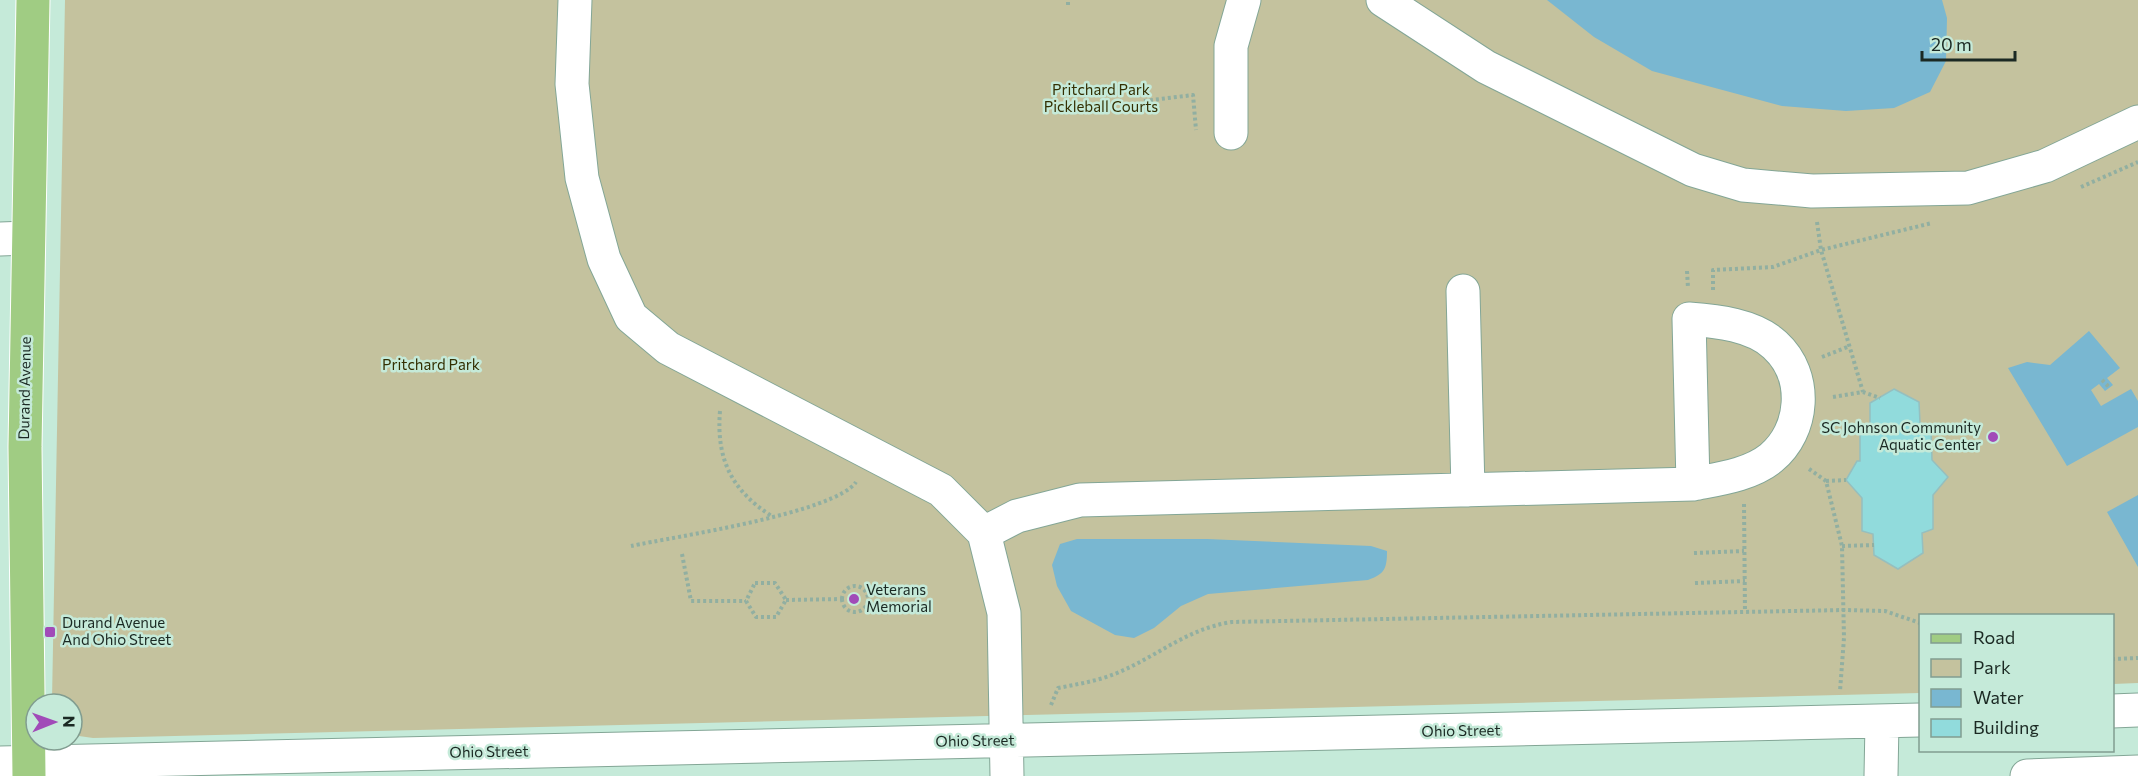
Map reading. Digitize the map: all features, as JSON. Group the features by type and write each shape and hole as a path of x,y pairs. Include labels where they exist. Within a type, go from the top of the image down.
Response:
{"main road":[{"name":"Durand Avenue","path":"19,767 25,447 13,239 33,0"}],"street":[{"path":"575,0 572,84 582,178 604,259 632,317 668,348 872,452 941,490 984,533 1004,613 1007,776"},
{"path":"1231,134 1231,46 1244,0"},
{"path":"1383,0 1486,68 1693,170 1743,185 1812,191 1968,188 2045,166 2138,122"},
{"path":"1463,291 1468,490"},
{"path":"984,533 1017,516 1080,500 1693,484 1746,471 1770,459 1790,437 1797,419 1798,396 1794,373 1776,345 1753,331 1715,321 1689,319 1693,484"},
{"path":"2114,711 2138,710"},
{"name":"Ohio Street","path":"19,767 1919,720"},
{"path":"1881,776 1882,722"},
{"path":"2027,776 2138,772"}],"path":[{"path":"1144,101 1193,95 1197,134"},
{"path":"2073,190 2138,162"},
{"path":"1812,191 1821,250 1863,392"},
{"path":"1713,295 1713,270 1773,267 1821,250 1916,225 1943,222"},
{"path":"1821,357 1850,346"},
{"path":"1816,350 1824,368"},
{"path":"729,379 720,405 718,427 724,455 735,486 757,507 773,517"},
{"path":"2102,380 2109,387"},
{"path":"1830,387 1833,397 1832,407"},
{"path":"1833,397 1863,392 1880,398"},
{"path":"631,546 773,517 837,498 855,485 872,452"},
{"path":"1800,476 1809,469 1815,458"},
{"path":"1809,469 1826,481 1846,480"},
{"path":"1826,481 1842,546 1844,610 1840,696"},
{"path":"1745,612 1744,505 1752,502"},
{"path":"1842,546 1874,544"},
{"path":"1694,553 1744,551"},
{"path":"682,554 691,601 746,601"},
{"path":"1695,583 1745,581"},
{"path":"746,601 755,584 765,583 775,583 786,600"},
{"path":"855,586 865,591 868,599 866,607 855,612 844,607 842,599 844,591 855,586"},
{"path":"786,600 842,599"},
{"path":"746,601 756,617 776,617 786,600"},
{"path":"1051,705 1058,688 1118,673 1180,638 1209,626 1233,622 1844,610 1885,611 1919,623"},
{"path":"2114,660 2138,658"}],"green space":[{"name":"Pritchard Park","path":"65,0 2138,0 2138,683 2114,684 2114,614 1919,614 1919,693 84,737 84,692 52,692"}],"water":[{"path":"1547,0 1942,0 1947,18 1946,61 1930,92 1894,108 1846,111 1782,106 1652,71 1594,37"},
{"path":"2089,331 2120,368 2107,378 2113,385 2105,391 2099,384 2091,390 2101,406 2131,389 2138,401 2138,427 2067,466 2008,368 2027,362 2050,365"},
{"path":"2138,495 2138,567 2107,512"},
{"path":"1077,539 1207,539 1371,546 1387,551 1387,557 1384,570 1368,580 1208,594 1181,606 1154,628 1134,638 1115,635 1071,611 1057,586 1052,565 1060,544"}],"building":[{"path":"1894,389 1919,402 1920,423 1931,426 1932,460 1948,477 1933,495 1933,529 1922,533 1923,553 1898,569 1874,555 1873,534 1862,531 1862,498 1846,480 1857,461 1860,461 1860,428 1870,425 1870,403"}],"place":[{"name":"SC Johnson Community Aquatic Center","path":"1993,437"},
{"name":"Veterans Memorial","path":"854,599"},
{"name":"Durand Avenue And Ohio Street","path":"50,632"}],"park label":[{"name":"Pritchard Park Pickleball Courts","path":"1101,98"}]}
